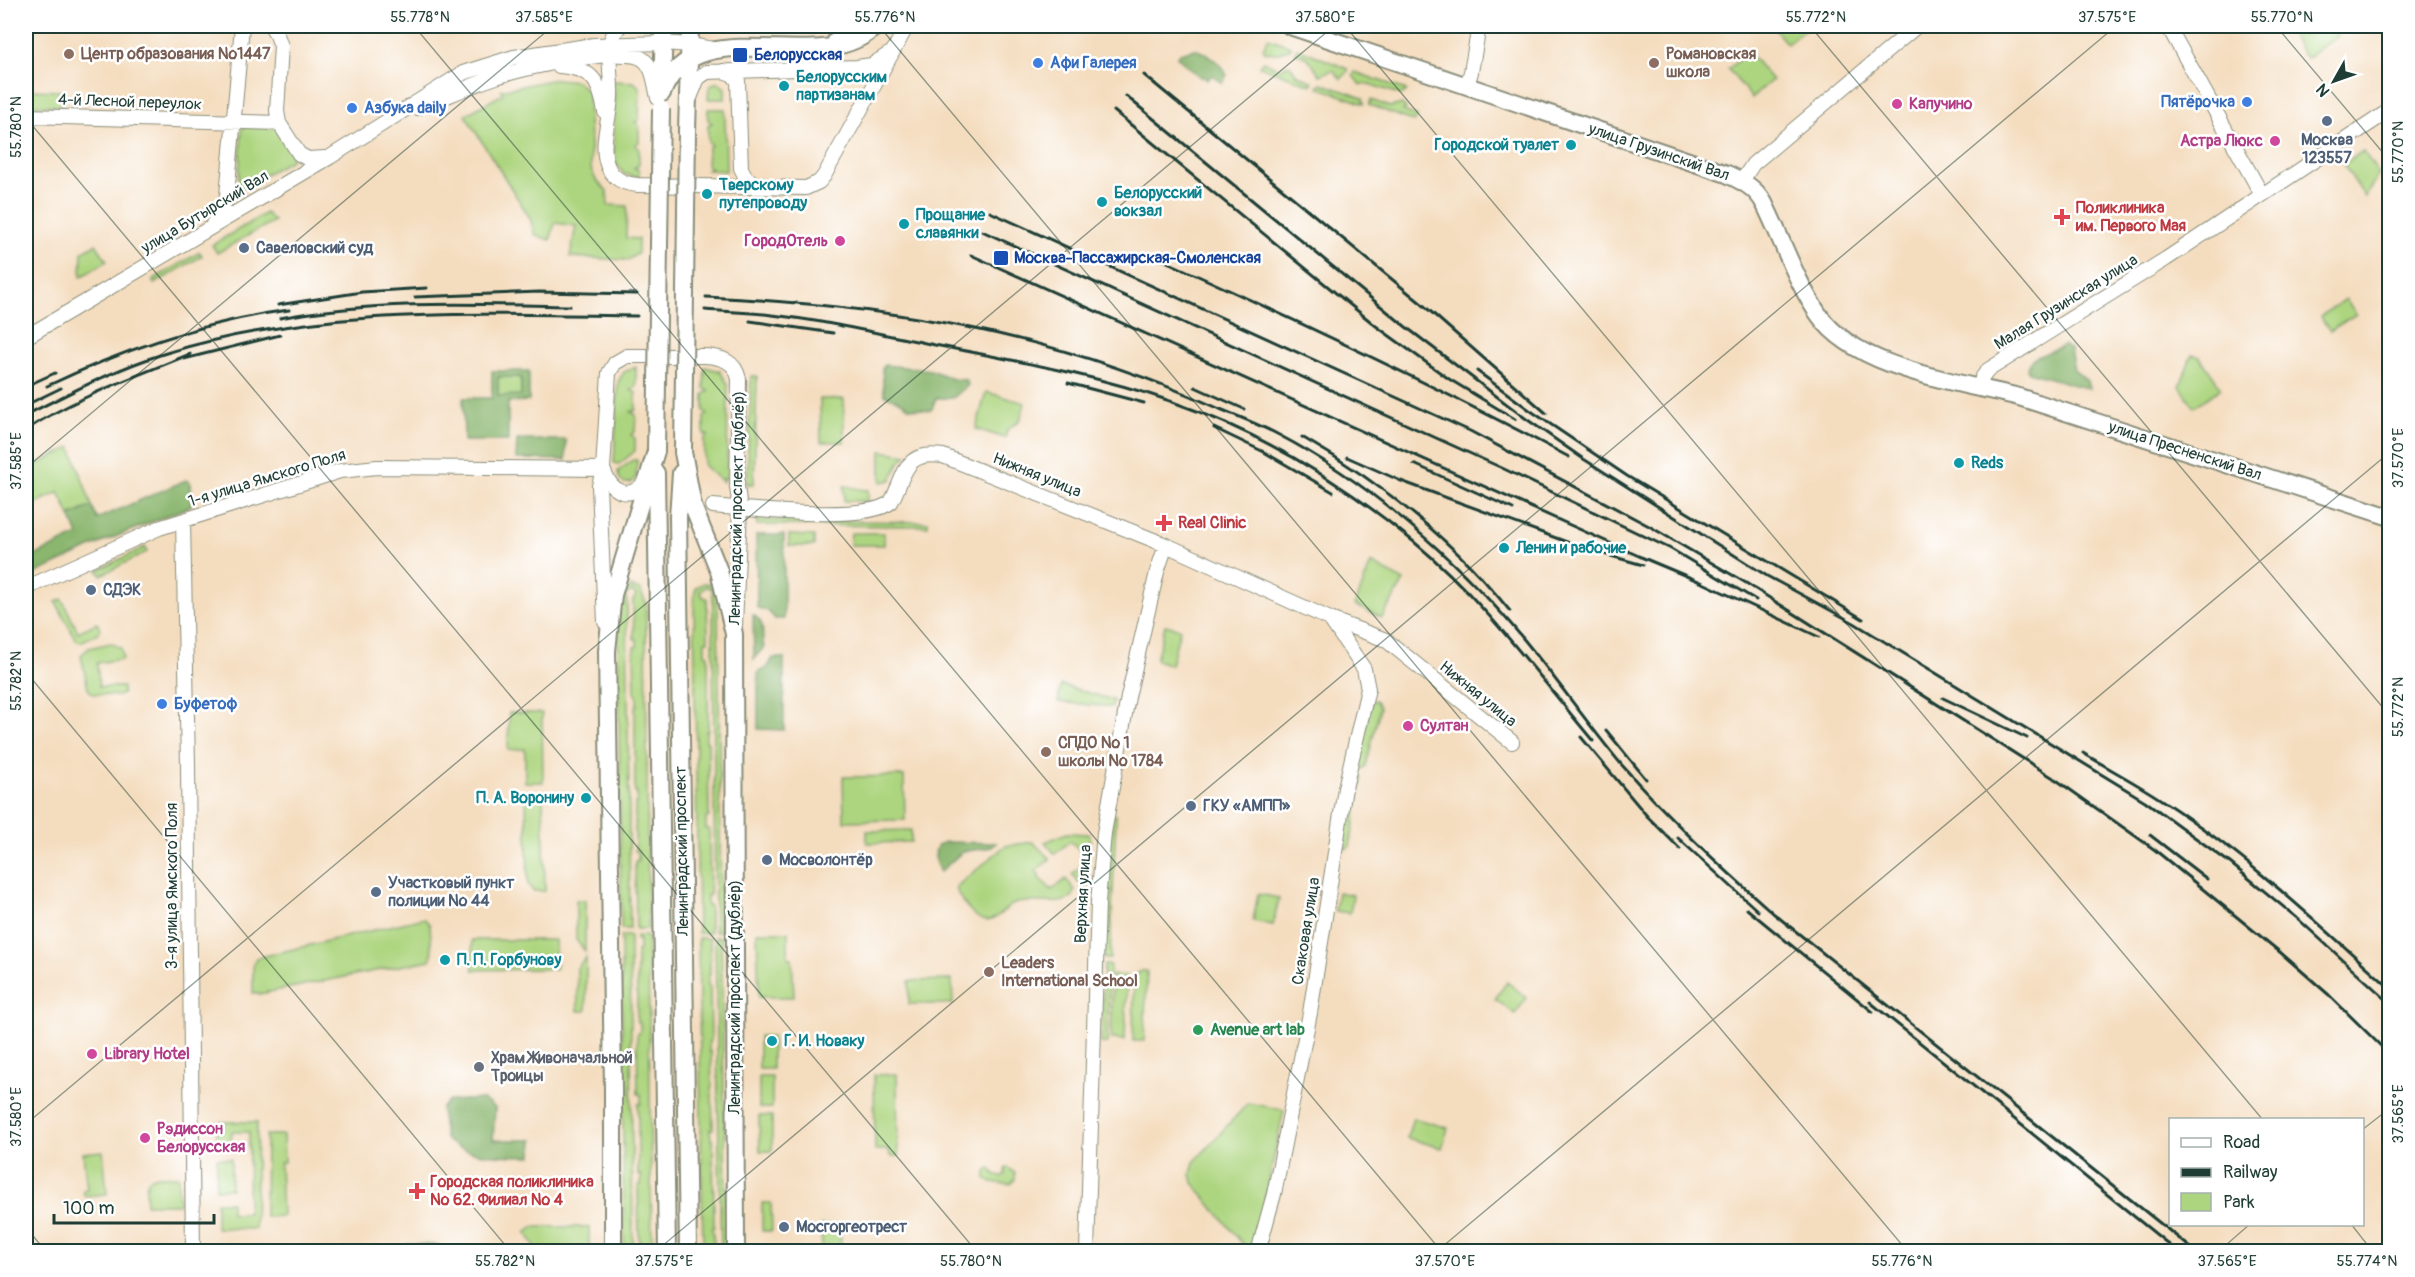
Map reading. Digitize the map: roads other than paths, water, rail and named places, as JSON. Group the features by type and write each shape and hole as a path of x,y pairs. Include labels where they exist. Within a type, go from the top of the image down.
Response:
{"main road":[{"path":"654,459 664,26"},
{"path":"683,452 690,26"},
{"path":"824,46 840,39 857,26"},
{"path":"661,101 671,74 689,52 712,49 842,45 854,41 876,26"},
{"name":"улица Грузинский Вал","path":"1290,26 1328,32 1467,86 1742,181 1760,197 1814,306 1839,336 1853,346 1880,358 1946,381 1980,389"},
{"name":"улица Пресненский Вал","path":"1980,389 2019,397 2390,517"},
{"name":"Ленинградский проспект (дублёр)","path":"683,452 693,506 725,591 734,634 736,1251"},
{"name":"Ленинградский проспект","path":"683,452 678,517 688,1251"},
{"name":"Ленинградский проспект (дублёр)","path":"612,1251 613,1090 607,651 614,595 654,459"},
{"name":"Ленинградский проспект","path":"654,459 667,1251"}],"street":[{"path":"211,226 220,213 227,196 243,26"},
{"path":"271,26 281,46 277,111 279,123 299,154 308,159 318,160 330,157"},
{"path":"620,26 614,33 610,50 611,99 607,126 607,164 613,174 624,183 806,188 819,182 907,26"},
{"path":"1467,86 1472,72 1479,26"},
{"path":"1742,181 1754,164 1917,26"},
{"path":"2168,26 2262,195"},
{"name":"улица Бутырский Вал","path":"26,337 330,157 400,114 452,78 490,63 540,52 610,50 663,43 689,52"},
{"path":"688,109 698,78 707,72 864,67 883,59 896,45"},
{"name":"улица Бутырский Вал","path":"400,114 498,77 610,50 644,59 661,101"},
{"path":"550,66 581,69 591,76 601,92 607,126"},
{"path":"721,70 732,74 738,81 741,168 746,178 757,185"},
{"name":"Малая Грузинская улица","path":"1980,389 1982,378 1988,370 2137,277 2390,110"},
{"name":"4-й Лесной переулок","path":"26,116 279,123"},
{"name":"Ленинградский проспект (дублёр)","path":"607,651 599,486 603,469 608,378 615,363 630,356 717,357 731,363 739,379 737,487 740,508 734,634"},
{"name":"Нижняя улица","path":"740,508 846,512 883,508 891,502 903,473 910,463 918,458 933,455 983,471 1166,545 1332,621 1386,640 1512,742"},
{"path":"603,469 615,490 627,492 640,488 654,459"},
{"name":"1-я улица Ямского Поля","path":"26,588 159,528 340,471 388,467 603,469"},
{"path":"688,476 699,499 705,504 740,508"},
{"path":"713,506 728,500 737,487"},
{"name":"3-я улица Ямского Поля","path":"183,521 193,1251"},
{"name":"Верхняя улица","path":"1087,1251 1098,902 1104,834 1128,697 1157,572 1166,545"},
{"name":"Скаковая улица","path":"1258,1251 1274,1194 1292,1106 1320,956 1345,788 1368,689 1367,678 1361,663 1332,621"}],"railway":[{"path":"1144,75 1422,304 1546,413"},
{"path":"1126,96 1406,327 1525,418 1582,458 1767,576 1854,623 2145,801 2230,863 2297,918 2390,1003"},
{"path":"1114,111 1376,326 1449,379 1515,419"},
{"path":"990,212 1470,431 1649,526 1746,583 2055,779 2155,850 2281,953 2329,995 2390,1055"},
{"path":"982,231 1502,468 1671,549 1756,600"},
{"path":"971,255 1819,637"},
{"path":"1154,256 1363,353 1569,457"},
{"path":"278,305 362,292 427,288"},
{"path":"415,297 539,292 637,294"},
{"path":"706,297 840,307 905,316 1032,342 1157,383 1242,418 1309,452 1365,489 1444,555 1492,603 1526,642 1639,784 1773,913 2196,1252"},
{"path":"280,318 352,308 425,304 570,306"},
{"path":"47,386 106,360 165,338 226,321 289,310"},
{"path":"705,310 764,314 814,321 1056,369 1170,401 1203,413 1267,443 1329,479 1358,499 1439,564 1486,612 1593,741"},
{"path":"26,415 93,382 145,360 221,339 280,328 339,320 398,316 458,314 637,316"},
{"path":"750,321 833,333"},
{"path":"184,359 280,335"},
{"path":"26,430 65,407 190,354"},
{"path":"1477,371 1531,411 1627,476 1863,619"},
{"path":"26,386 55,373"},
{"path":"1068,383 1144,403"},
{"path":"1195,387 1244,409"},
{"path":"26,405 61,388"},
{"path":"1214,428 1264,452 1333,492"},
{"path":"1302,437 1360,473 1414,514 1464,560 1510,611"},
{"path":"1347,457 1401,481 1586,549 1643,565"},
{"path":"1414,464 1513,509"},
{"path":"1943,698 2027,738"},
{"path":"1606,730 1646,779"},
{"path":"1581,737 1647,816 1680,849"},
{"path":"2083,753 2156,796 2225,845 2281,891 2390,988"},
{"path":"2150,835 2207,879"},
{"path":"1678,838 1758,911"},
{"path":"1747,909 1873,1012"},
{"path":"1870,1002 2178,1252"}],"place":[{"name":"Центр образования №1447","path":"69,54"},
{"name":"Белорусская","path":"740,55"},
{"name":"Афи Галерея","path":"1038,63"},
{"name":"Романовская школа","path":"1654,63"},
{"name":"Белорусским партизанам","path":"784,86"},
{"name":"Пятёрочка","path":"2247,102"},
{"name":"Капучино","path":"1897,104"},
{"name":"Азбука daily","path":"352,108"},
{"name":"Москва 123557","path":"2327,121"},
{"name":"Астра Люкс","path":"2275,141"},
{"name":"Городской туалет","path":"1571,145"},
{"name":"Тверскому путепроводу","path":"707,194"},
{"name":"Белорусский вокзал","path":"1102,202"},
{"name":"Поликлиника им. Первого Мая","path":"2062,217"},
{"name":"Прощание славянки","path":"904,224"},
{"name":"ГородОтель","path":"840,241"},
{"name":"Савеловский cуд","path":"244,248"},
{"name":"Москва-Пассажирская-Смоленская","path":"1001,258"},
{"name":"Reds","path":"1959,463"},
{"name":"Real Clinic","path":"1164,523"},
{"name":"Ленин и рабочие","path":"1504,548"},
{"name":"СДЭК","path":"91,590"},
{"name":"Буфетоф","path":"162,704"},
{"name":"Султан","path":"1408,726"},
{"name":"СПДО № 1 школы № 1784","path":"1046,752"},
{"name":"П. А. Воронину","path":"586,798"},
{"name":"ГКУ «АМПП»","path":"1191,806"},
{"name":"Мосволонтёр","path":"767,860"},
{"name":"Участковый пункт полиции № 44","path":"376,892"},
{"name":"П. П. Горбунову","path":"445,960"},
{"name":"Leaders International School","path":"989,972"},
{"name":"Avenue art lab","path":"1198,1030"},
{"name":"Г. И. Новаку","path":"772,1041"},
{"name":"Library Hotel","path":"92,1054"},
{"name":"Храм Живоначальной Троицы","path":"479,1067"},
{"name":"Рэдиссон Белорусская","path":"145,1138"},
{"name":"Городская поликлиника № 62. Филиал № 4","path":"417,1191"},
{"name":"Мосгоргеотрест","path":"784,1227"}]}
